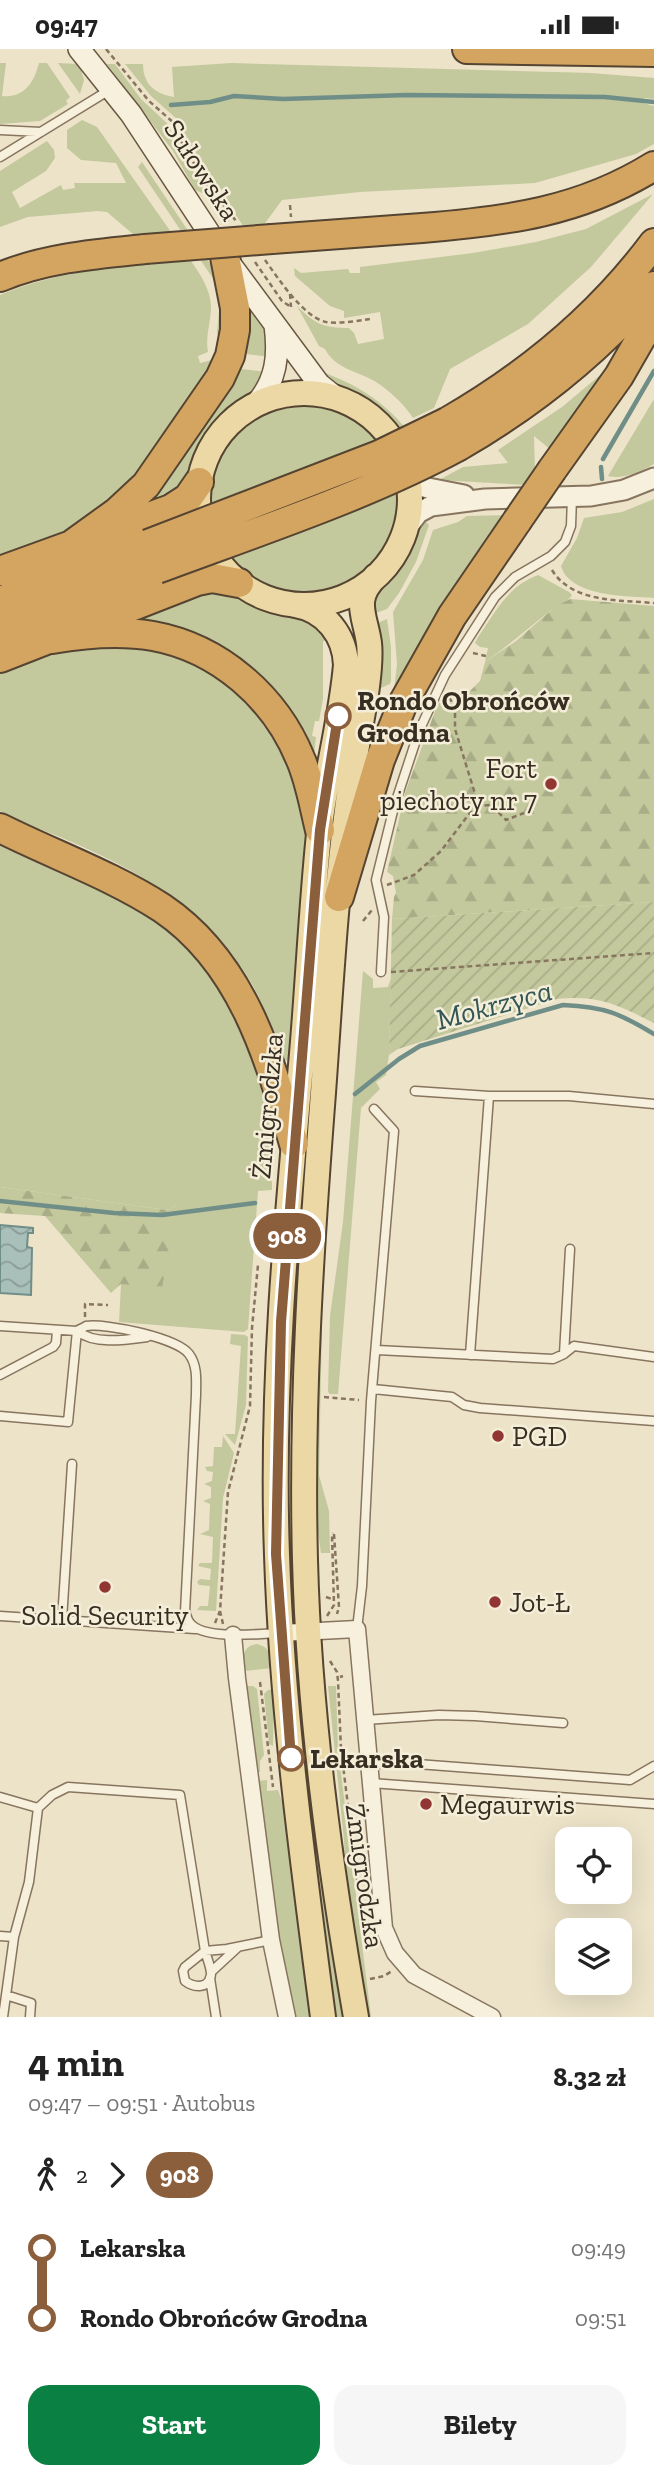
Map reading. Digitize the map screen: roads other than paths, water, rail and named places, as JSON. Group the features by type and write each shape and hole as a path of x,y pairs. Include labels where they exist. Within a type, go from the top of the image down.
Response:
{"highway":[{"path":"467,49 654,52"},
{"path":"0,277 38,264 72,257 478,223 538,214 610,191 654,166"},
{"path":"0,601 349,496 423,465 453,434 515,379 576,330 620,285 654,243"},
{"path":"74,543 117,512 146,485 220,378 230,356 235,308 225,257"},
{"path":"453,434 512,413 564,375 612,332 654,286"},
{"path":"339,897 380,761 403,703 452,616 619,376 654,315"},
{"path":"0,571 171,509 188,498 199,482"},
{"path":"0,629 152,557"},
{"path":"0,658 197,581 212,578 239,583"},
{"path":"52,639 100,633 155,636 191,648 227,668 264,701 293,742 304,767 320,830"},
{"path":"0,828 94,870 163,909 205,944 229,975 256,1025 275,1077 294,1143"}],"main road":[{"name":"Sułowska","path":"79,49 112,88 225,257 319,384 334,396"},
{"path":"255,405 271,381 277,362 275,325"},
{"path":"306,392 334,396 359,408 383,428 396,446 407,474 410,502 405,529 394,554 376,576 345,597 312,605 295,605 264,597 239,583 224,569 207,542 199,513 199,482 206,456 215,439 233,420 255,405 306,392"},
{"name":"Żmigrodzka","path":"356,2017 336,1904 318,1625 304,1485 307,1303 339,897 348,805 368,676 369,647 361,605 365,588 376,576"},
{"name":"Żmigrodzka","path":"295,605 310,610 335,628 346,656 346,672 320,830 281,1322 278,1409 276,1554 281,1633 293,1789 323,2017"}],"street":[{"path":"407,474 412,483 418,486 485,499"},
{"path":"405,529 418,513 431,506 485,499 609,494 654,478"},
{"path":"281,1633 318,1625 357,1629 384,1928 394,1953 414,1975 492,2017"},
{"path":"228,1629 237,1678 271,1940 287,2017"}],"lane":[{"path":"0,157 112,88"},
{"path":"0,130 41,132"},
{"path":"381,972 384,917 377,887 378,869 407,763 444,675 495,597 515,577 551,556 565,542 571,526 572,497"},
{"path":"415,1091 489,1096 569,1096 654,1104"},
{"path":"470,1355 489,1096"},
{"path":"357,1629 362,1586 371,1401 394,1131 374,1109"},
{"path":"564,1354 569,1249"},
{"path":"0,1326 58,1330 123,1329 182,1346 191,1356 195,1366 196,1395 185,1612 190,1624 199,1629"},
{"path":"0,1416 68,1422 80,1329"},
{"path":"0,1375 53,1347 58,1330"},
{"path":"377,1350 553,1359 573,1346 654,1357"},
{"path":"373,1389 453,1397 464,1405 480,1408 654,1421"},
{"path":"62,1621 72,1464"},
{"path":"0,1616 281,1633"},
{"path":"401,1707 401,1718"},
{"path":"365,1720 475,1716 563,1723"},
{"path":"369,1764 404,1763 629,1780 652,1770 654,1766"},
{"path":"371,1783 654,1804"},
{"path":"3,2017 14,1937 29,1882 38,1808 52,1795 68,1787 180,1795 216,2017"},
{"path":"0,1797 38,1808"},
{"path":"0,1936 14,1937"},
{"path":"238,1947 199,1987 188,1984 183,1977 188,1963 205,1951 271,1940"},
{"path":"6,1995 31,2003 30,2017"}],"water":[{"path":"0,1225 33,1228 33,1233 28,1233 27,1247 32,1248 31,1295 0,1293"}],"waterway":[{"path":"171,105 210,102 234,96 283,99 407,95 605,97 654,102"},
{"path":"603,459 654,371"},
{"path":"601,467 602,479"},
{"name":"Mokrzyca","path":"355,1094 420,1046 563,1005 611,1012 654,1034"},
{"name":"Mokrzyca","path":"0,1201 114,1213 162,1215 255,1203"}],"place":[{"name":"Rondo Obrońców Grodna","path":"338,716"},
{"name":"Fort piechoty nr 7","path":"551,784"},
{"name":"PGD","path":"498,1436"},
{"name":"Solid Security","path":"105,1587"},
{"name":"Jot-Ł","path":"495,1602"},
{"name":"Lekarska","path":"291,1758"},
{"name":"Megaurwis","path":"426,1804"}]}
